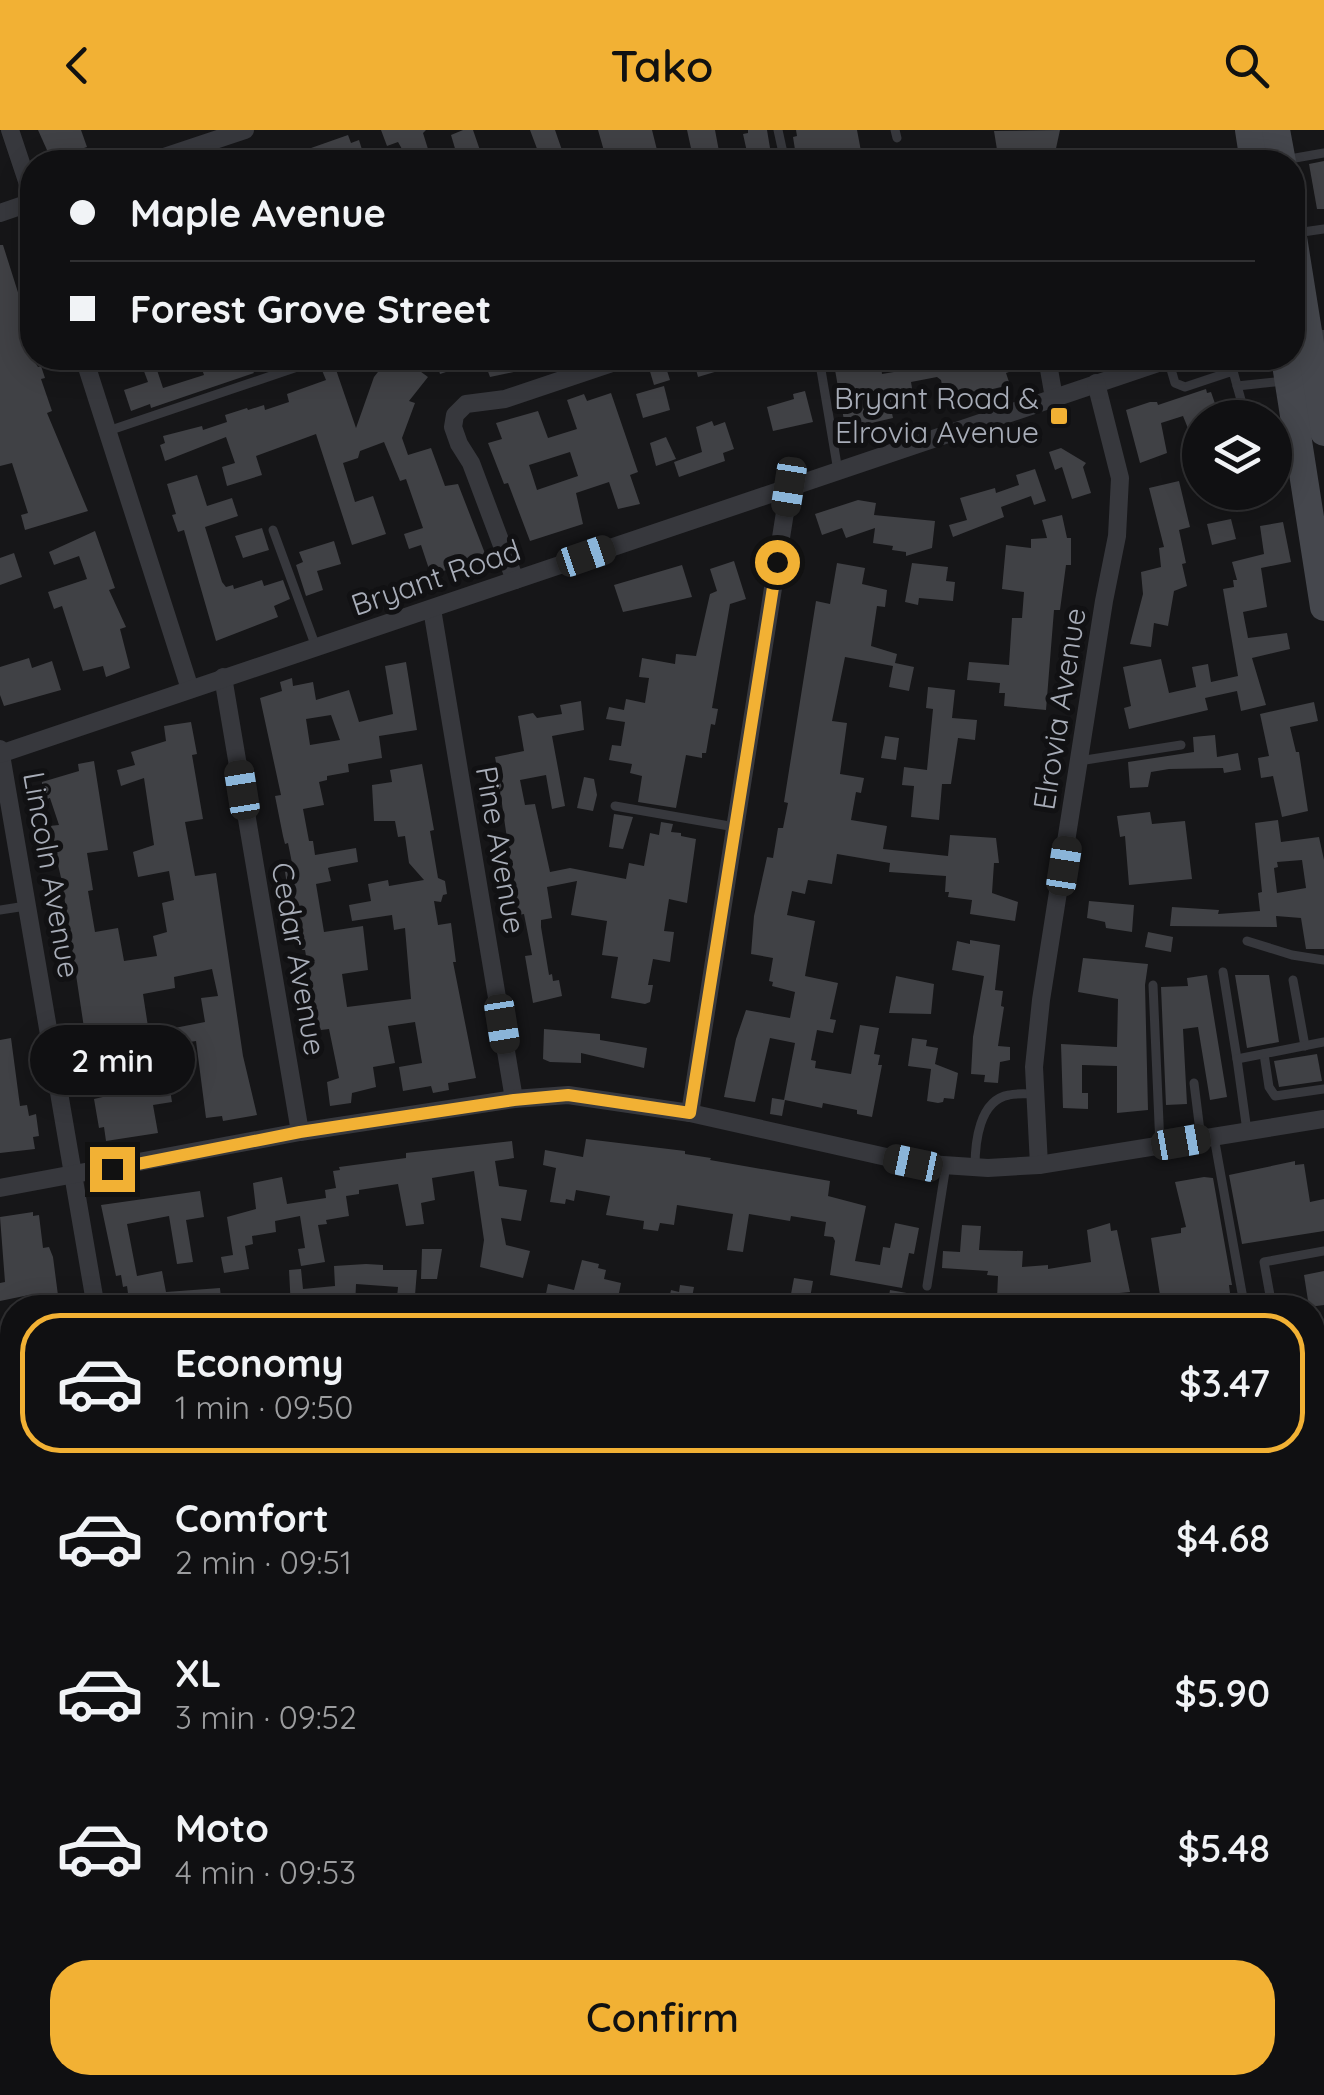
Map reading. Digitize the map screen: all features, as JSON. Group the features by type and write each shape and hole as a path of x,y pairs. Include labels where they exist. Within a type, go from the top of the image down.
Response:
{"main road":[{"path":"1302,430 1321,392 1305,312"},
{"path":"1287,370 1302,430 1324,607"}],"street":[{"path":"10,130 20,161"},
{"path":"185,150 245,130"},
{"path":"88,370 190,689"},
{"path":"515,580 471,463 459,444 453,427 454,415 466,404 505,399 592,370"},
{"path":"1049,370 1054,398"},
{"name":"Bryant Road","path":"1,752 1134,370"},
{"name":"Elrovia Avenue","path":"1038,1165 1034,1067 1041,1000 1117,536 1120,478 1096,383"},
{"path":"690,1113 789,487"},
{"name":"Pine Avenue","path":"432,609 514,1100"},
{"name":"Cedar Avenue","path":"223,677 300,1132"},
{"name":"Lincoln Avenue","path":"1,752 94,1295"},
{"path":"0,1188 300,1132 568,1095 690,1113 913,1163 975,1167 1038,1165 1324,1119"}],"lane":[{"path":"108,431 288,370"},
{"path":"821,370 838,471"},
{"path":"1172,370 1175,383 1185,387 1232,371 1241,400"},
{"path":"1237,386 1284,370"},
{"path":"273,530 316,647"},
{"path":"1080,761 1181,745"},
{"path":"615,806 735,826"},
{"path":"0,910 28,906"},
{"path":"1247,941 1324,960"},
{"path":"1223,972 1248,1131"},
{"path":"1293,980 1305,1046"},
{"path":"1153,985 1160,1146"},
{"path":"1237,1059 1324,1042"},
{"path":"1264,1054 1269,1087 1275,1096 1324,1089"},
{"path":"1194,1083 1242,1295"},
{"path":"975,1167 978,1134 994,1101 1006,1095 1035,1094"},
{"path":"926,1286 946,1165"},
{"path":"1270,1295 1264,1262 1324,1251"}],"building":[{"path":"38,130 81,130 87,147 78,150 47,150"},
{"path":"381,130 426,130 423,133 428,149 403,150 398,142 387,146"},
{"path":"473,130 480,150 455,150 451,135"},
{"path":"530,130 555,130 562,150 538,150"},
{"path":"598,130 652,130 657,150 604,150"},
{"path":"687,130 715,130 719,150 691,150"},
{"path":"767,130 770,148 747,150 743,134"},
{"path":"796,130 857,130 861,150 795,150 793,137 797,136"},
{"path":"1060,130 1056,150 997,150 994,131"},
{"path":"348,135 351,143 359,140 362,150 305,150"},
{"path":"1324,161 1324,209 1317,209 1309,164"},
{"path":"3,245 20,299 20,370 42,370 45,378 41,379 52,411 47,413 88,511 25,530 21,515 28,513 12,463 0,466"},
{"path":"144,370 157,370 163,388 204,375 202,370 254,373 151,408 150,404 131,411 124,390 148,382"},
{"path":"322,370 336,370 356,428 380,370 418,370 428,377 409,401 415,403 402,438 408,455 431,448 445,486 458,484 486,556 435,574 434,570 430,572 421,545 409,549 404,534 423,528 406,479 400,481 384,442 343,463 355,502 373,496 386,534 352,545 316,434 256,456 262,475 227,486 222,467 235,463 226,437 165,461 160,445 165,443 163,436 227,422 225,415 247,408 264,405 265,410 289,402 287,394 326,380"},
{"path":"487,370 523,370 490,377"},
{"path":"650,370 667,370 670,380 654,385"},
{"path":"696,370 718,370 718,371 698,377"},
{"path":"835,370 882,370 882,374 906,370 1015,370 1006,373 1010,385 945,400 937,377 911,382 914,400 890,404 893,418 845,426"},
{"path":"664,386 670,410 643,418 636,394"},
{"path":"1206,389 1214,400 1182,400 1182,416 1161,423 1167,453 1140,463 1126,410 1150,402 1158,405"},
{"path":"805,391 813,422 773,431 767,407 794,399 793,394"},
{"path":"611,393 638,472 630,475 640,504 618,509 609,482 576,493 583,524 530,541 488,443 502,439 496,423 538,411 548,438 577,429 567,400 584,394 587,401","holes":["570,452 578,476 537,490 529,465"]},
{"path":"712,421 714,426 725,422 734,449 723,453 725,461 679,477 674,462 702,452 696,427"},
{"path":"666,437 676,459 656,466 650,443"},
{"path":"1061,448 1086,463 1083,467 1091,493 1072,499 1062,467 1055,470 1049,452"},
{"path":"1035,469 1046,501 1034,505 1031,496 1001,507 1004,517 953,537 949,525 967,520 960,498 1019,485 1016,475"},
{"path":"197,475 207,506 232,498 238,516 205,527 222,582 234,589 262,580 264,586 283,580 290,599 274,606 278,617 216,641 184,530 178,532 172,515 176,514 167,484"},
{"path":"1179,481 1182,510 1186,510 1190,527 1179,530 1187,586 1174,591 1168,626 1154,623 1151,647 1130,644 1143,594 1141,572 1161,567 1159,548 1164,547 1149,488"},
{"path":"858,500 876,503 874,515 935,521 932,548 906,556 906,552 892,550 893,546 873,543 875,528 846,538 842,528 822,535 815,514"},
{"path":"1062,515 1067,538 1071,538 1071,565 1066,565 1060,610 1054,610 1046,710 1004,706 1005,693 999,693 1000,683 967,680 969,662 1009,665 1012,618 1022,618 1024,592 1002,589 1006,545 1031,548 1031,539 1047,538 1042,520"},
{"path":"1231,519 1236,539 1212,545 1207,524"},
{"path":"1283,522 1291,562 1261,568 1267,607 1243,612 1248,638 1287,633 1290,649 1252,658 1266,705 1241,711 1237,691 1205,698 1208,710 1129,729 1124,708 1131,706 1123,667 1161,659 1169,693 1196,687 1192,667 1208,664 1211,682 1238,676 1223,589 1234,587 1233,580 1237,580 1232,562 1264,554 1260,526"},
{"path":"262,528 269,550 243,558 235,536"},
{"path":"95,531 115,588 109,590 126,627 120,629 130,668 106,677 103,666 83,671 62,606 54,609 48,592 87,579 79,556 54,565 49,552"},
{"path":"334,541 341,564 317,571 323,590 306,596 296,565 303,562 299,552"},
{"path":"14,553 22,577 0,585 0,558"},
{"path":"734,561 746,599 730,604 712,708 718,709 706,753 702,753 702,758 686,755 676,808 638,802 642,776 630,773 632,764 609,760 612,745 621,746 625,722 606,719 609,707 624,710 626,699 645,703 649,678 639,677 642,658 675,664 676,654 696,656 710,594 717,591 710,569"},
{"path":"837,563 865,568 862,584 887,590 885,607 877,606 871,646 897,654 895,663 914,667 909,691 889,687 893,666 845,657 832,721 847,723 840,774 864,778 861,793 856,792 851,820 887,826 883,849 948,856 950,835 996,838 999,863 994,863 992,893 1018,902 1015,921 970,914 972,900 948,897 946,876 889,872 890,863 837,854 832,884 808,880 805,894 792,891 787,915 815,921 805,976 838,983 830,1019 836,1020 833,1033 817,1030 811,1060 816,1061 815,1068 851,1074 860,1025 879,1028 874,1054 880,1055 878,1065 882,1065 872,1117 823,1103 822,1108 785,1100 782,1116 770,1114 772,1098 784,1100 795,1043 770,1038 755,1102 724,1097 746,1010 790,1018 795,992 772,986 769,981 773,958 751,954 754,916 767,857 773,858 778,828 783,828 788,803 784,802 816,601 830,604"},
{"path":"912,563 948,567 946,581 955,582 953,601 919,598 918,605 905,602"},
{"path":"682,565 692,597 623,612 614,585"},
{"path":"29,658 32,668 52,661 61,690 4,706 0,667"},
{"path":"406,662 417,730 379,736 382,758 348,764 349,772 327,776 327,780 319,782 324,805 303,809 315,855 356,848 358,862 328,868 331,881 316,884 324,932 363,926 368,970 342,974 347,1007 411,999 405,928 394,930 392,915 352,921 349,905 371,901 368,884 388,880 389,886 424,880 409,863 405,836 398,837 395,821 374,821 372,785 392,782 390,770 422,764 438,878 445,881 447,894 441,902 434,901 438,925 451,923 453,962 476,1078 448,1083 449,1090 433,1093 431,1086 403,1091 399,1067 422,1063 415,1022 388,1026 395,1063 373,1067 376,1087 352,1093 351,1103 330,1106 327,1082 339,1078 329,1029 321,1030 317,1019 305,950 296,917 292,916 285,872 293,868 275,796 281,795 260,698 282,691 280,682 292,678 293,686 313,682 316,700 349,690 359,722 393,714 385,666","holes":["331,715 340,740 310,745 306,719"]},
{"path":"928,687 955,690 952,718 977,720 975,740 958,738 951,784 942,784 939,820 911,817 914,786 902,785 904,767 927,770 933,709 926,708"},
{"path":"581,701 584,730 552,736 565,806 552,809 546,775 520,780 525,805 535,804 550,872 570,868 626,879 629,863 644,866 650,833 659,835 661,822 673,824 671,832 696,839 687,903 669,899 664,931 674,932 670,962 653,959 648,985 653,985 650,1002 645,1004 611,998 618,957 602,955 607,921 571,915 577,881 547,887 552,918 541,920 541,927 549,975 552,974 553,981 559,980 562,996 533,1003 525,956 532,955 524,914 518,915 501,797 497,798 494,780 499,779 495,757 524,751 518,716 562,714 560,705"},
{"path":"1314,702 1318,721 1290,727 1299,752 1308,811 1282,817 1273,776 1261,778 1258,758 1269,756 1260,714"},
{"path":"191,722 197,754 192,755 203,819 185,822 195,876 216,873 243,1056 257,1115 223,1121 222,1116 206,1118 196,1041 163,1046 172,1102 153,1105 158,1133 106,1141 104,1127 99,1128 94,1099 142,1088 136,1056 125,1055 122,1035 86,1041 62,882 49,826 59,825 50,798 37,802 33,788 79,771 78,764 94,761 108,850 87,853 95,932 118,928 124,961 157,956 153,936 167,932 162,903 174,900 169,871 138,877 133,852 154,845 144,778 121,786 117,770 135,765 131,752 166,741 164,726","holes":["212,969 218,996 201,998 205,1022 149,1033 143,994 175,988 174,977"]},
{"path":"1215,735 1217,757 1238,753 1241,770 1224,773 1223,768 1169,769 1151,772 1148,787 1130,788 1128,762 1194,752 1193,737"},
{"path":"885,736 899,738 896,760 881,758"},
{"path":"584,777 594,779 597,795 593,811 577,808"},
{"path":"1150,812 1152,824 1185,821 1192,879 1129,885 1125,836 1120,837 1117,816"},
{"path":"614,814 633,817 623,849 609,847"},
{"path":"1278,820 1281,842 1319,837 1324,860 1324,949 1306,949 1301,918 1276,916 1277,927 1170,926 1172,907 1219,910 1218,914 1260,911 1258,893 1262,892 1255,823","holes":["1302,860 1306,888 1277,893 1277,862"]},
{"path":"1089,901 1134,905 1132,932 1106,928 1105,922 1087,918"},
{"path":"1148,932 1173,937 1171,952 1145,947"},
{"path":"970,940 1000,945 995,990 1003,991 1004,1007 998,1046 1010,1047 1010,1060 1000,1062 998,1083 984,1082 985,1075 971,1074 984,976 952,970 957,941 970,944"},
{"path":"1083,958 1148,964 1148,1110 1117,1113 1117,1066 1082,1065 1082,1093 1088,1093 1088,1109 1063,1108 1061,1044 1117,1047 1118,999 1078,992"},
{"path":"1207,975 1227,1097 1210,1100 1198,1027 1183,1029 1187,1104 1166,1105 1161,987 1188,986 1187,978"},
{"path":"1235,975 1269,975 1279,1042 1247,1048"},
{"path":"896,976 934,984 931,1014 889,1013"},
{"path":"544,1029 600,1034 600,1040 647,1048 644,1068 581,1053 581,1063 550,1062 543,1059"},
{"path":"11,1038 20,1106 27,1105 29,1116 36,1114 39,1136 33,1137 35,1149 0,1153 0,1040"},
{"path":"912,1038 927,1040 926,1046 938,1048 935,1064 958,1073 954,1099 927,1101 931,1069 908,1066"},
{"path":"1317,1054 1322,1081 1279,1087 1274,1061"},
{"path":"586,1139 685,1151 710,1160 830,1181 828,1196 866,1206 855,1261 880,1265 883,1247 890,1248 895,1223 919,1228 902,1288 830,1275 835,1241 824,1236 826,1222 749,1214 743,1252 727,1250 733,1214 677,1205 674,1225 660,1223 658,1231 643,1229 644,1221 606,1215 610,1196 576,1190 574,1201 550,1202 556,1168 543,1165 545,1150 583,1157"},
{"path":"512,1141 514,1158 495,1161 499,1186 527,1190 521,1221 501,1218 506,1245 530,1251 523,1278 480,1267 484,1240 474,1171 432,1178 435,1200 421,1203 424,1224 406,1226 398,1184 359,1190 359,1194 346,1196 349,1216 318,1225 325,1262 301,1266 298,1249 305,1248 300,1216 275,1221 276,1232 252,1236 253,1244 245,1246 249,1269 224,1273 221,1257 233,1255 227,1217 256,1209 253,1183 282,1177 287,1204 326,1198 325,1190 336,1188 333,1171 340,1170 339,1167 406,1158 406,1153"},
{"path":"1295,1161 1295,1165 1304,1164 1310,1202 1324,1199 1324,1231 1242,1244 1229,1175"},
{"path":"1213,1178 1232,1285 1230,1293 1160,1295 1151,1238 1181,1233 1181,1228 1186,1227 1175,1182"},
{"path":"200,1191 204,1217 186,1220 193,1262 177,1264 169,1216 127,1224 137,1276 162,1271 166,1292 220,1288 221,1295 128,1295 121,1275 116,1276 101,1205"},
{"path":"33,1212 33,1216 39,1215 43,1248 49,1247 53,1257 58,1295 0,1295 0,1283 5,1282 0,1217"},
{"path":"1110,1223 1111,1231 1117,1230 1130,1292 997,1295 998,1276 987,1275 988,1271 942,1268 943,1251 960,1252 962,1225 981,1226 979,1250 1023,1251 1022,1267 1048,1265 1048,1269 1091,1262 1087,1230"},
{"path":"422,1249 442,1249 437,1279 421,1279"},
{"path":"582,1260 606,1270 604,1279 621,1283 619,1295 546,1295 548,1284 574,1290"},
{"path":"366,1264 383,1265 383,1270 417,1270 415,1295 397,1295 398,1287 356,1284 356,1295 290,1295 289,1270 301,1269 303,1289 335,1286 334,1266"},
{"path":"1324,1271 1324,1295 1307,1295 1304,1275"},
{"path":"794,1278 813,1281 811,1295 791,1294"},
{"path":"680,1285 694,1287 692,1295 670,1295 671,1290 679,1292"},
{"path":"890,1290 918,1295 889,1295"}],"place":[{"name":"Bryant Road & Elrovia Avenue","path":"1059,416"}],"route":[{"path":"112,1169 300,1132 514,1100 568,1095 690,1113 777,562"}]}
